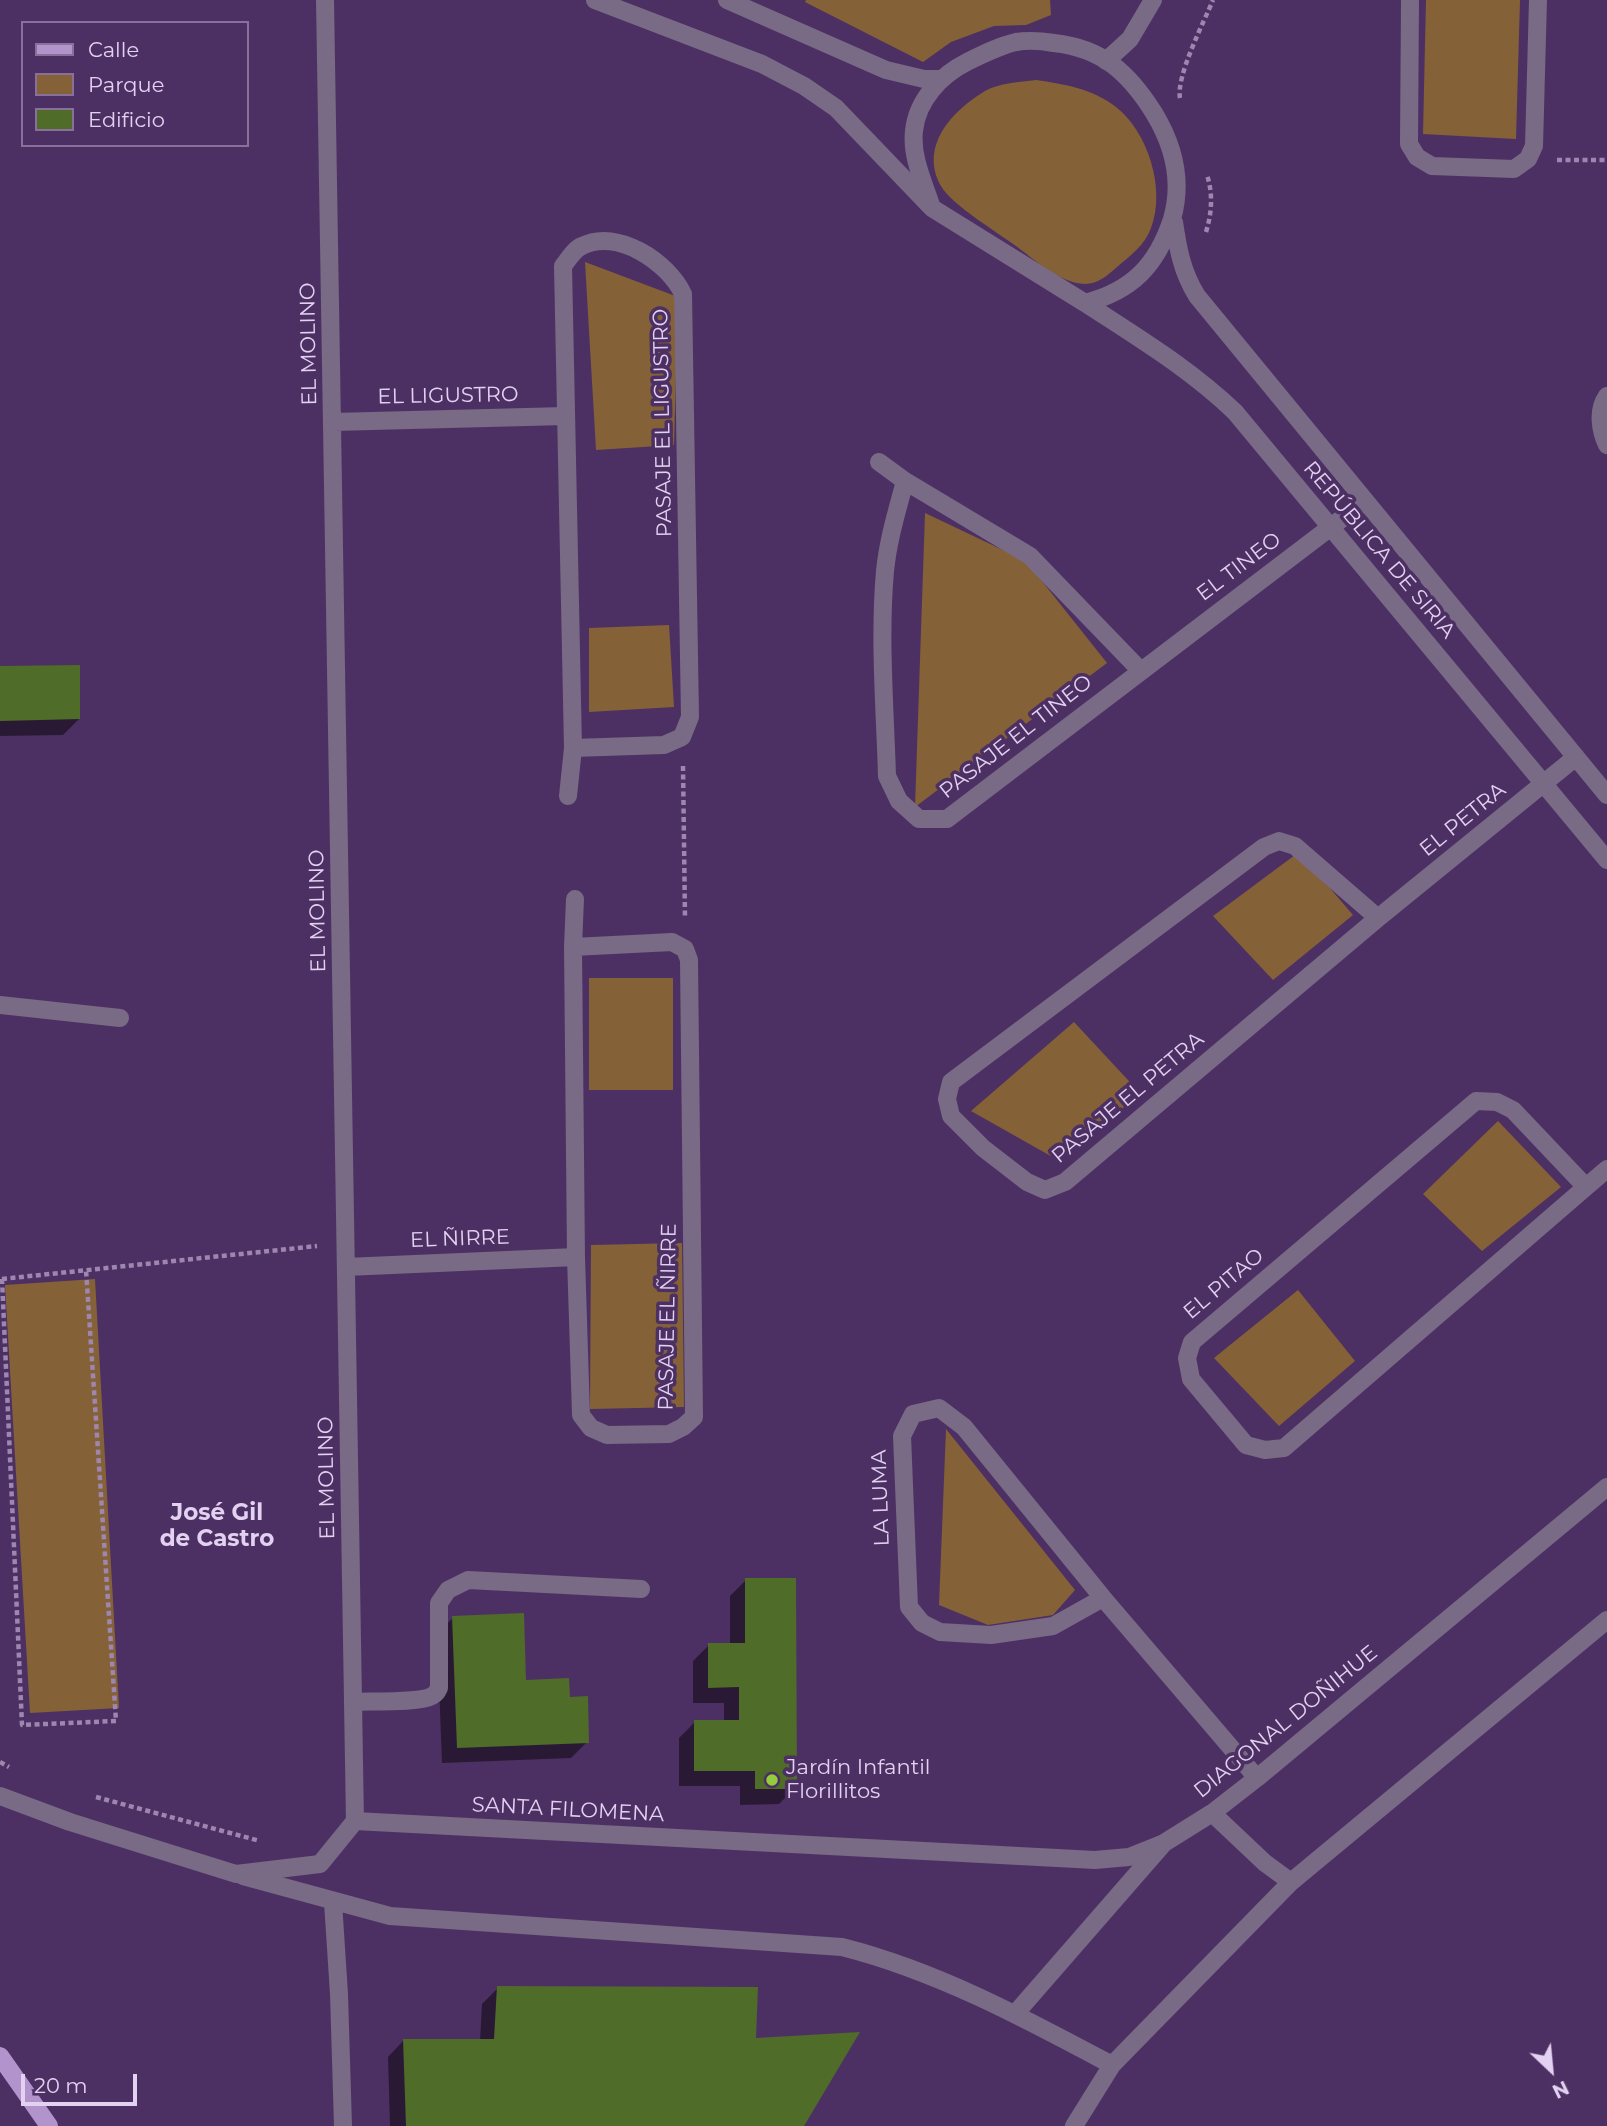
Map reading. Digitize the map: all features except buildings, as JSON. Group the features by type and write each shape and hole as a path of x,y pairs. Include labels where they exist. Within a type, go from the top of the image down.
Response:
{"main road":[{"path":"0,2056 49,2126"}],"street":[{"name":"EL MOLINO","path":"326,0 355,1821"},
{"path":"595,0 762,64 804,86 846,118 932,208"},
{"path":"727,0 886,70 924,79 939,79"},
{"path":"1107,61 1130,39 1153,0"},
{"path":"1409,0 1409,144 1418,157 1432,166 1514,169 1528,159 1534,146 1538,0"},
{"path":"932,208 916,161 914,128 928,95 939,79 979,56 1017,42 1039,41 1082,47 1107,61 1127,75 1161,125 1178,182 1165,240 1148,266 1119,292 1084,303"},
{"name":"REPÚBLICA DE SIRIA","path":"932,208 1168,356 1209,387 1235,412 1607,860"},
{"name":"REPÚBLICA DE SIRIA","path":"1173,213 1178,252 1187,279 1197,296 1607,795"},
{"name":"PASAJE EL LIGUSTRO","path":"568,796 573,748 563,266 580,246 605,239 646,253 677,281 683,294 690,717 682,737"},
{"path":"1607,396 1602,403 1600,424 1607,445"},
{"name":"EL LIGUSTRO","path":"333,422 565,416"},
{"path":"878,462 1030,556 1140,670"},
{"name":"PASAJE EL TINEO","path":"905,481 891,533 885,569 883,607 887,776 899,801 919,819 947,819 1140,670"},
{"name":"EL TINEO","path":"1140,670 1365,501"},
{"path":"573,748 664,745 682,737"},
{"name":"EL PETRA","path":"1378,918 1576,757"},
{"name":"PASAJE EL PETRA","path":"1279,841 1295,846 1378,918 1065,1182 1045,1190 1027,1182 983,1148 951,1116 947,1099 951,1082 1264,847 1279,841"},
{"name":"PASAJE EL ÑIRRE","path":"575,899 573,947 576,1257 581,1415 591,1428 607,1435 669,1434 694,1417 689,960 685,949"},
{"path":"573,947 672,942 685,949"},
{"path":"0,1005 120,1018"},
{"name":"EL PITAO","path":"1586,1188 1513,1110 1497,1102 1476,1101 1192,1342 1187,1358 1191,1379 1246,1446 1265,1450 1284,1448 1586,1188 1607,1169"},
{"name":"EL ÑIRRE","path":"346,1267 576,1257"},
{"name":"LA LUMA","path":"1103,1598 1053,1626 991,1635 940,1632 922,1623 909,1607 903,1463 902,1436 914,1414 940,1408 964,1427 1103,1598 1257,1777"},
{"name":"DIAGONAL DOÑIHUE","path":"1015,2014 1164,1843 1212,1813 1257,1777 1607,1487"},
{"path":"353,1702 417,1700 430,1698 436,1693 439,1688 439,1603 448,1590 468,1580 641,1588"},
{"path":"1074,2126 1112,2065 1291,1882 1607,1620"},
{"path":"0,1797 236,1874 390,1916 842,1947 899,1965 1015,2014 1112,2065"},
{"path":"1212,1813 1265,1863 1291,1882"},
{"path":"236,1874 320,1864 355,1821"},
{"name":"SANTA FILOMENA","path":"355,1821 1096,1860 1129,1857 1164,1843"},
{"path":"333,1902 343,2126"}],"path":[{"path":"1181,101 1179,91 1186,63 1213,0"},
{"path":"1528,159 1607,160"},
{"path":"1203,242 1210,219 1211,188 1204,167"},
{"path":"682,737 685,949"},
{"path":"86,1270 116,1721 22,1725 1,1279 86,1270 346,1244"},
{"path":"0,1762 19,1772"},
{"path":"89,1795 267,1842"}],"green space":[{"path":"1050,0 1051,15 1026,25 994,26 951,42 923,62 805,2"},
{"path":"1426,0 1520,0 1516,139 1423,134"},
{"path":"1036,80 1088,92 1116,107 1137,131 1151,162 1156,196 1151,228 1132,254 1106,276 1094,282 1075,283 1039,264 955,201 941,186 935,171 934,157 942,131 961,109 991,88"},
{"path":"585,262 678,297 674,445 596,450"},
{"path":"925,513 1026,561 1107,663 915,807"},
{"path":"669,625 674,707 589,712 589,628"},
{"path":"1299,852 1353,915 1273,980 1213,916"},
{"path":"589,978 673,978 673,1090 589,1090"},
{"path":"1074,1022 1141,1094 1056,1159 971,1111"},
{"path":"1498,1121 1561,1187 1482,1251 1423,1194"},
{"path":"682,1243 684,1407 590,1409 591,1245"},
{"path":"95,1279 119,1708 30,1713 5,1285"},
{"path":"1298,1290 1355,1361 1279,1426 1214,1358"},
{"path":"946,1429 1075,1590 1053,1615 988,1625 939,1605"}],"place":[{"name":"Jardín Infantil Florillitos","path":"772,1780"}],"district":[{"name":"José Gil de Castro","path":"217,1526"}]}
